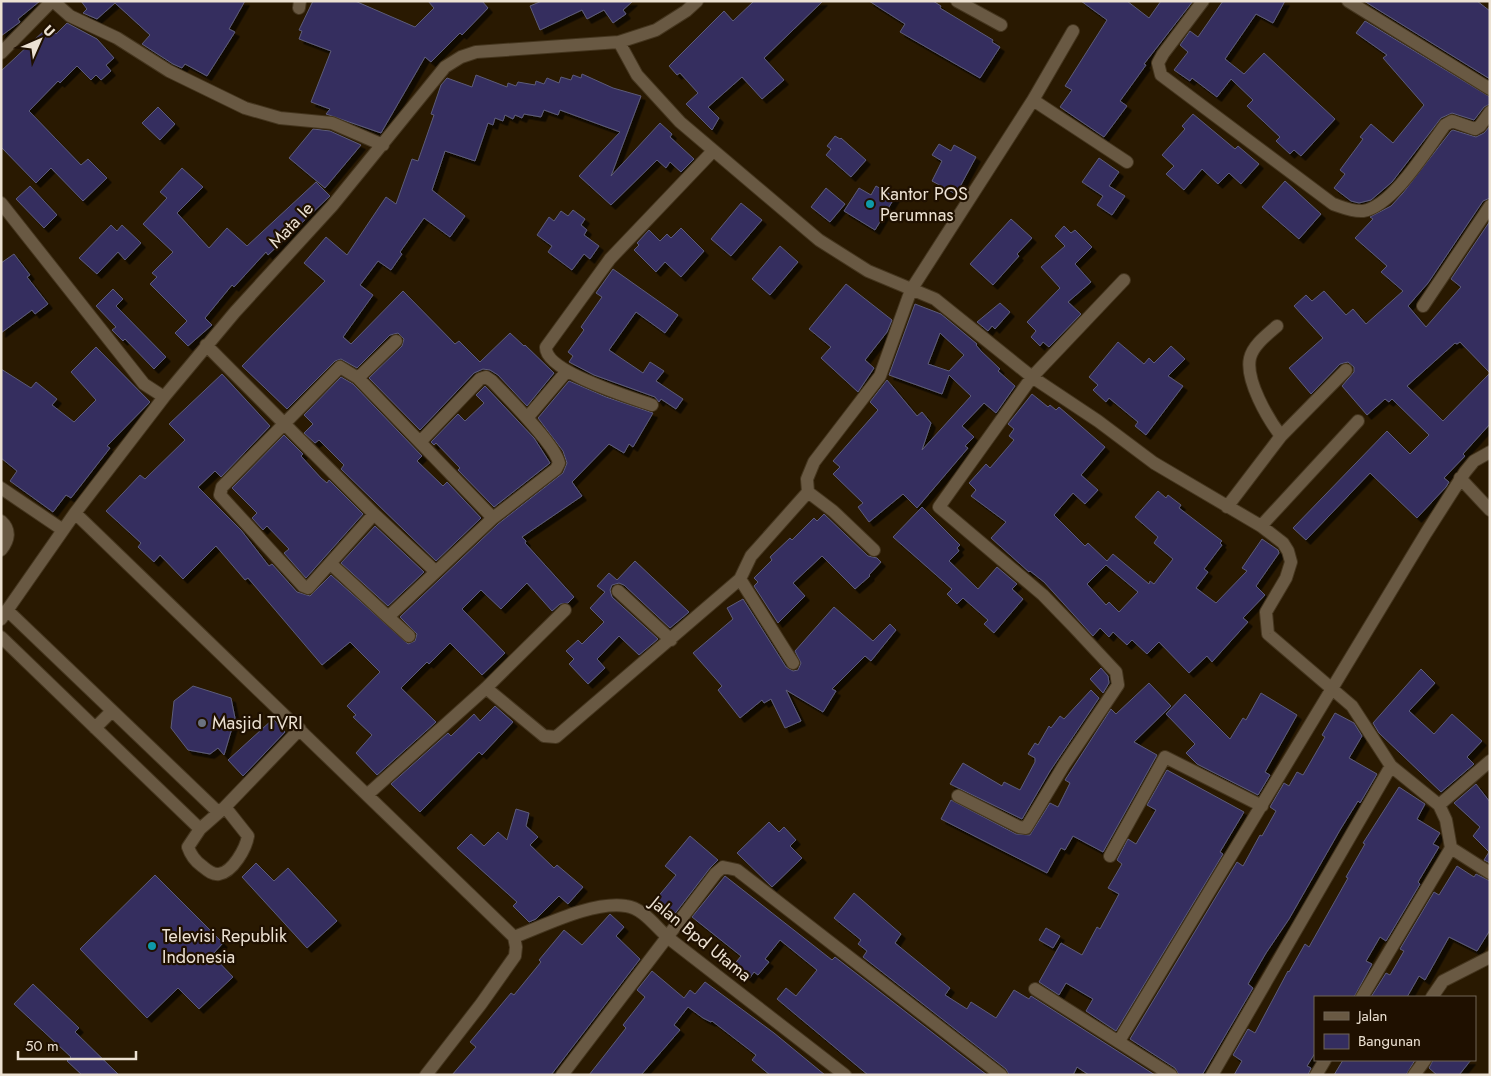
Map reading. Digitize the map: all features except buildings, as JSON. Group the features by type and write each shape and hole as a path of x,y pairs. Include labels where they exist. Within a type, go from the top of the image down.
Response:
{"street":[{"path":"1,53 52,1 70,16 117,38 169,71 245,108 280,118 332,123 383,145"},
{"name":"Mata Ie","path":"4,614 75,513 164,397 206,345 332,206 445,67 461,56 476,52 619,42 656,30 686,11 697,1"},
{"path":"957,1 1001,25"},
{"path":"1203,1 1163,54 1158,63 1161,75 1333,204 1350,210 1362,211 1378,206 1399,185 1445,125 1452,121 1475,129 1480,126 1490,112"},
{"path":"1348,1 1490,90"},
{"path":"486,688 544,736 556,737 740,580 751,556 808,492 807,479 814,462 880,376 911,290 1033,100 1073,30"},
{"path":"619,42 637,75 680,122 712,152 819,240 868,271 935,300 953,312 1032,377 1098,421 1154,463 1261,526 1283,543 1288,551 1291,562 1286,578 1266,612 1268,634 1352,706 1392,766 1439,805 1446,820 1451,848 1363,996"},
{"path":"1033,100 1127,162"},
{"path":"652,405 566,372 547,354 548,343 610,260 712,152"},
{"path":"1,203 144,384 164,397"},
{"path":"1423,306 1490,206"},
{"path":"958,796 1019,827 1026,828 1064,765 1118,685 1116,672 1043,596 939,507 1032,377 1124,280"},
{"path":"1277,326 1264,336 1250,356 1249,365 1259,400 1282,436"},
{"path":"358,378 396,340"},
{"path":"206,345 374,514 434,571"},
{"path":"374,514 312,586 308,588 303,586 220,495 222,487 338,368 342,367 358,378 493,518"},
{"path":"1227,507 1282,436 1346,370"},
{"path":"526,418 566,372"},
{"path":"388,617 434,571 493,518 556,469 560,463 556,455 526,418 492,381 482,378 420,442"},
{"path":"1261,526 1358,421"},
{"path":"1119,1041 1460,478 1474,460 1490,452"},
{"path":"1460,478 1490,510"},
{"path":"1,488 63,530"},
{"path":"808,492 834,511 874,550"},
{"path":"75,513 514,937 516,947 514,956 481,1004 426,1075"},
{"path":"1,521 8,530 8,536 7,542 1,550"},
{"path":"331,564 409,636"},
{"path":"740,580 793,663"},
{"path":"618,591 671,640"},
{"path":"367,795 486,688 565,610"},
{"path":"4,614 221,810 248,836 242,855 224,872 218,874 211,873 194,861 188,847 200,829 221,810 300,729"},
{"path":"1,637 200,829"},
{"path":"95,728 112,711"},
{"path":"1110,856 1165,757 1262,806"},
{"path":"1439,805 1490,761"},
{"path":"1212,1075 1392,766"},
{"path":"1451,848 1490,873"},
{"path":"562,1075 719,870 729,867 737,870 1001,1075"},
{"name":"Jalan Bpd Utama","path":"514,937 581,912 618,905 639,910 668,937 845,1075"},
{"path":"1433,996 1443,981 1490,957"},
{"path":"1035,989 1171,1075"},
{"path":"1316,1075 1324,1061"},
{"path":"1414,1075 1424,1061"}],"place":[{"name":"Kantor POS Perumnas","path":"870,204"},
{"name":"Masjid TVRI","path":"202,723"},
{"name":"Televisi Republik Indonesia","path":"152,946"}]}
